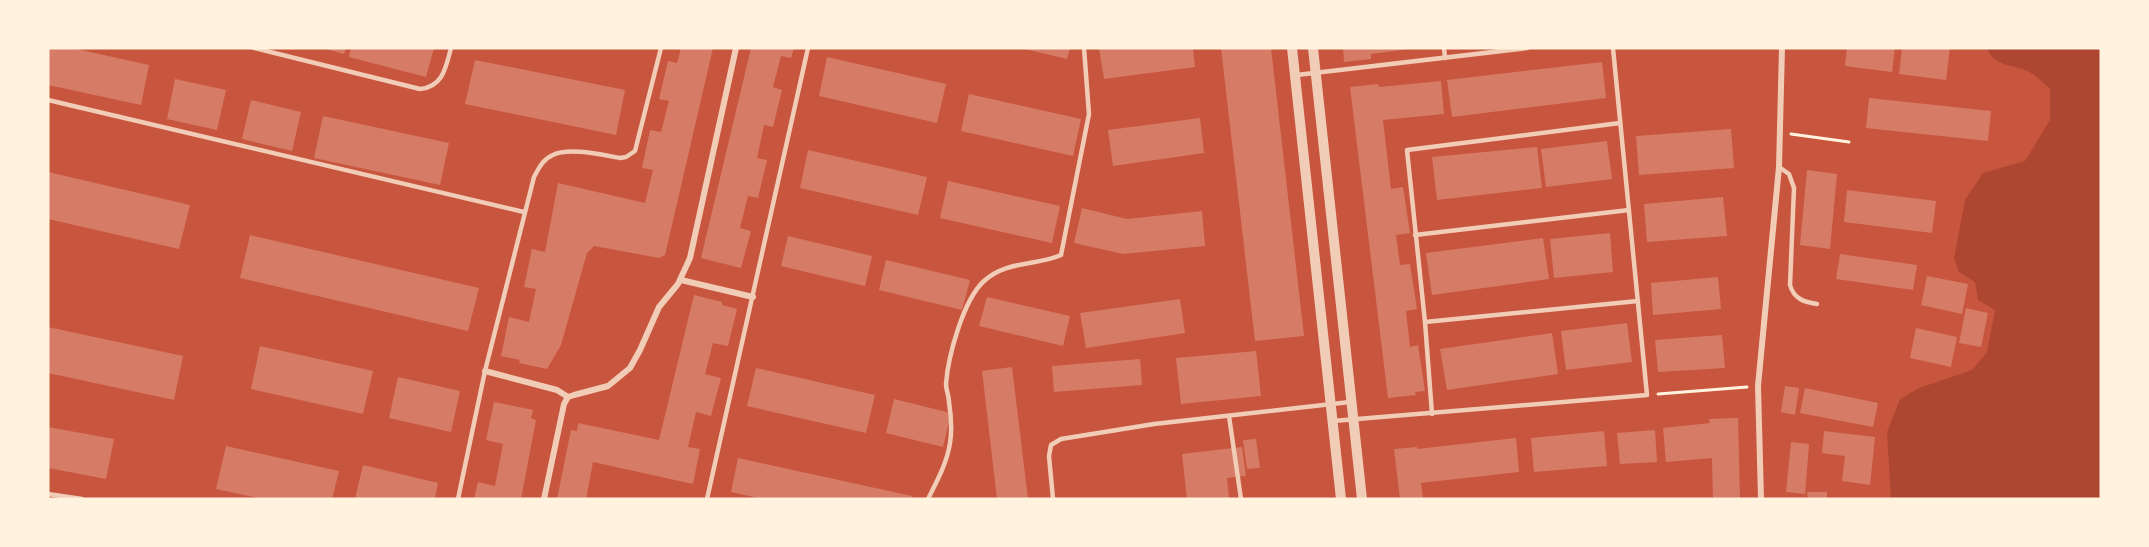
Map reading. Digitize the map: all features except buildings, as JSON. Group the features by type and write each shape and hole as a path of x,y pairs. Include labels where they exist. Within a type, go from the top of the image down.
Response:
{"street":[{"path":"544,499 564,404 568,397 608,386 622,377 635,362 659,307 681,280 690,258 736,48"},
{"path":"1292,48 1341,499"},
{"path":"1313,48 1362,499"},
{"path":"1761,499 1758,386 1779,167 1782,48"},
{"path":"681,280 753,297"},
{"path":"485,371 558,390 568,397"}],"lane":[{"path":"254,48 420,89 434,86 439,81 451,48"},
{"path":"458,499 485,371 534,177 542,164 553,155 568,151 620,158 635,151 661,48"},
{"path":"707,499 808,48"},
{"path":"928,499 946,460 951,441 946,386 958,327 970,301 984,281 1010,267 1036,260 1052,259 1061,255 1089,114 1084,48"},
{"path":"1444,48 1445,58"},
{"path":"1295,75 1527,48"},
{"path":"1333,421 1647,395 1612,48"},
{"path":"48,100 524,212"},
{"path":"1432,414 1407,150 1620,123"},
{"path":"1779,167 1790,174 1794,188 1790,285 1799,299 1817,304"},
{"path":"1414,235 1629,210"},
{"path":"1425,322 1638,302"},
{"path":"1053,499 1049,456 1051,445 1061,439 1154,424 1351,402"},
{"path":"1229,416 1241,499"},
{"path":"48,494 82,499"}],"path":[{"path":"1780,132 1849,142"},
{"path":"1647,395 1758,386"}],"shaded area":[{"path":"1987,48 2101,48 2101,499 1891,499 1887,432 1900,399 1919,388 1972,370 1987,352 1995,310 1978,300 1975,282 1959,272 1954,258 1965,200 1983,173 2025,161 2050,120 2050,89 2031,73 2000,63"}]}
